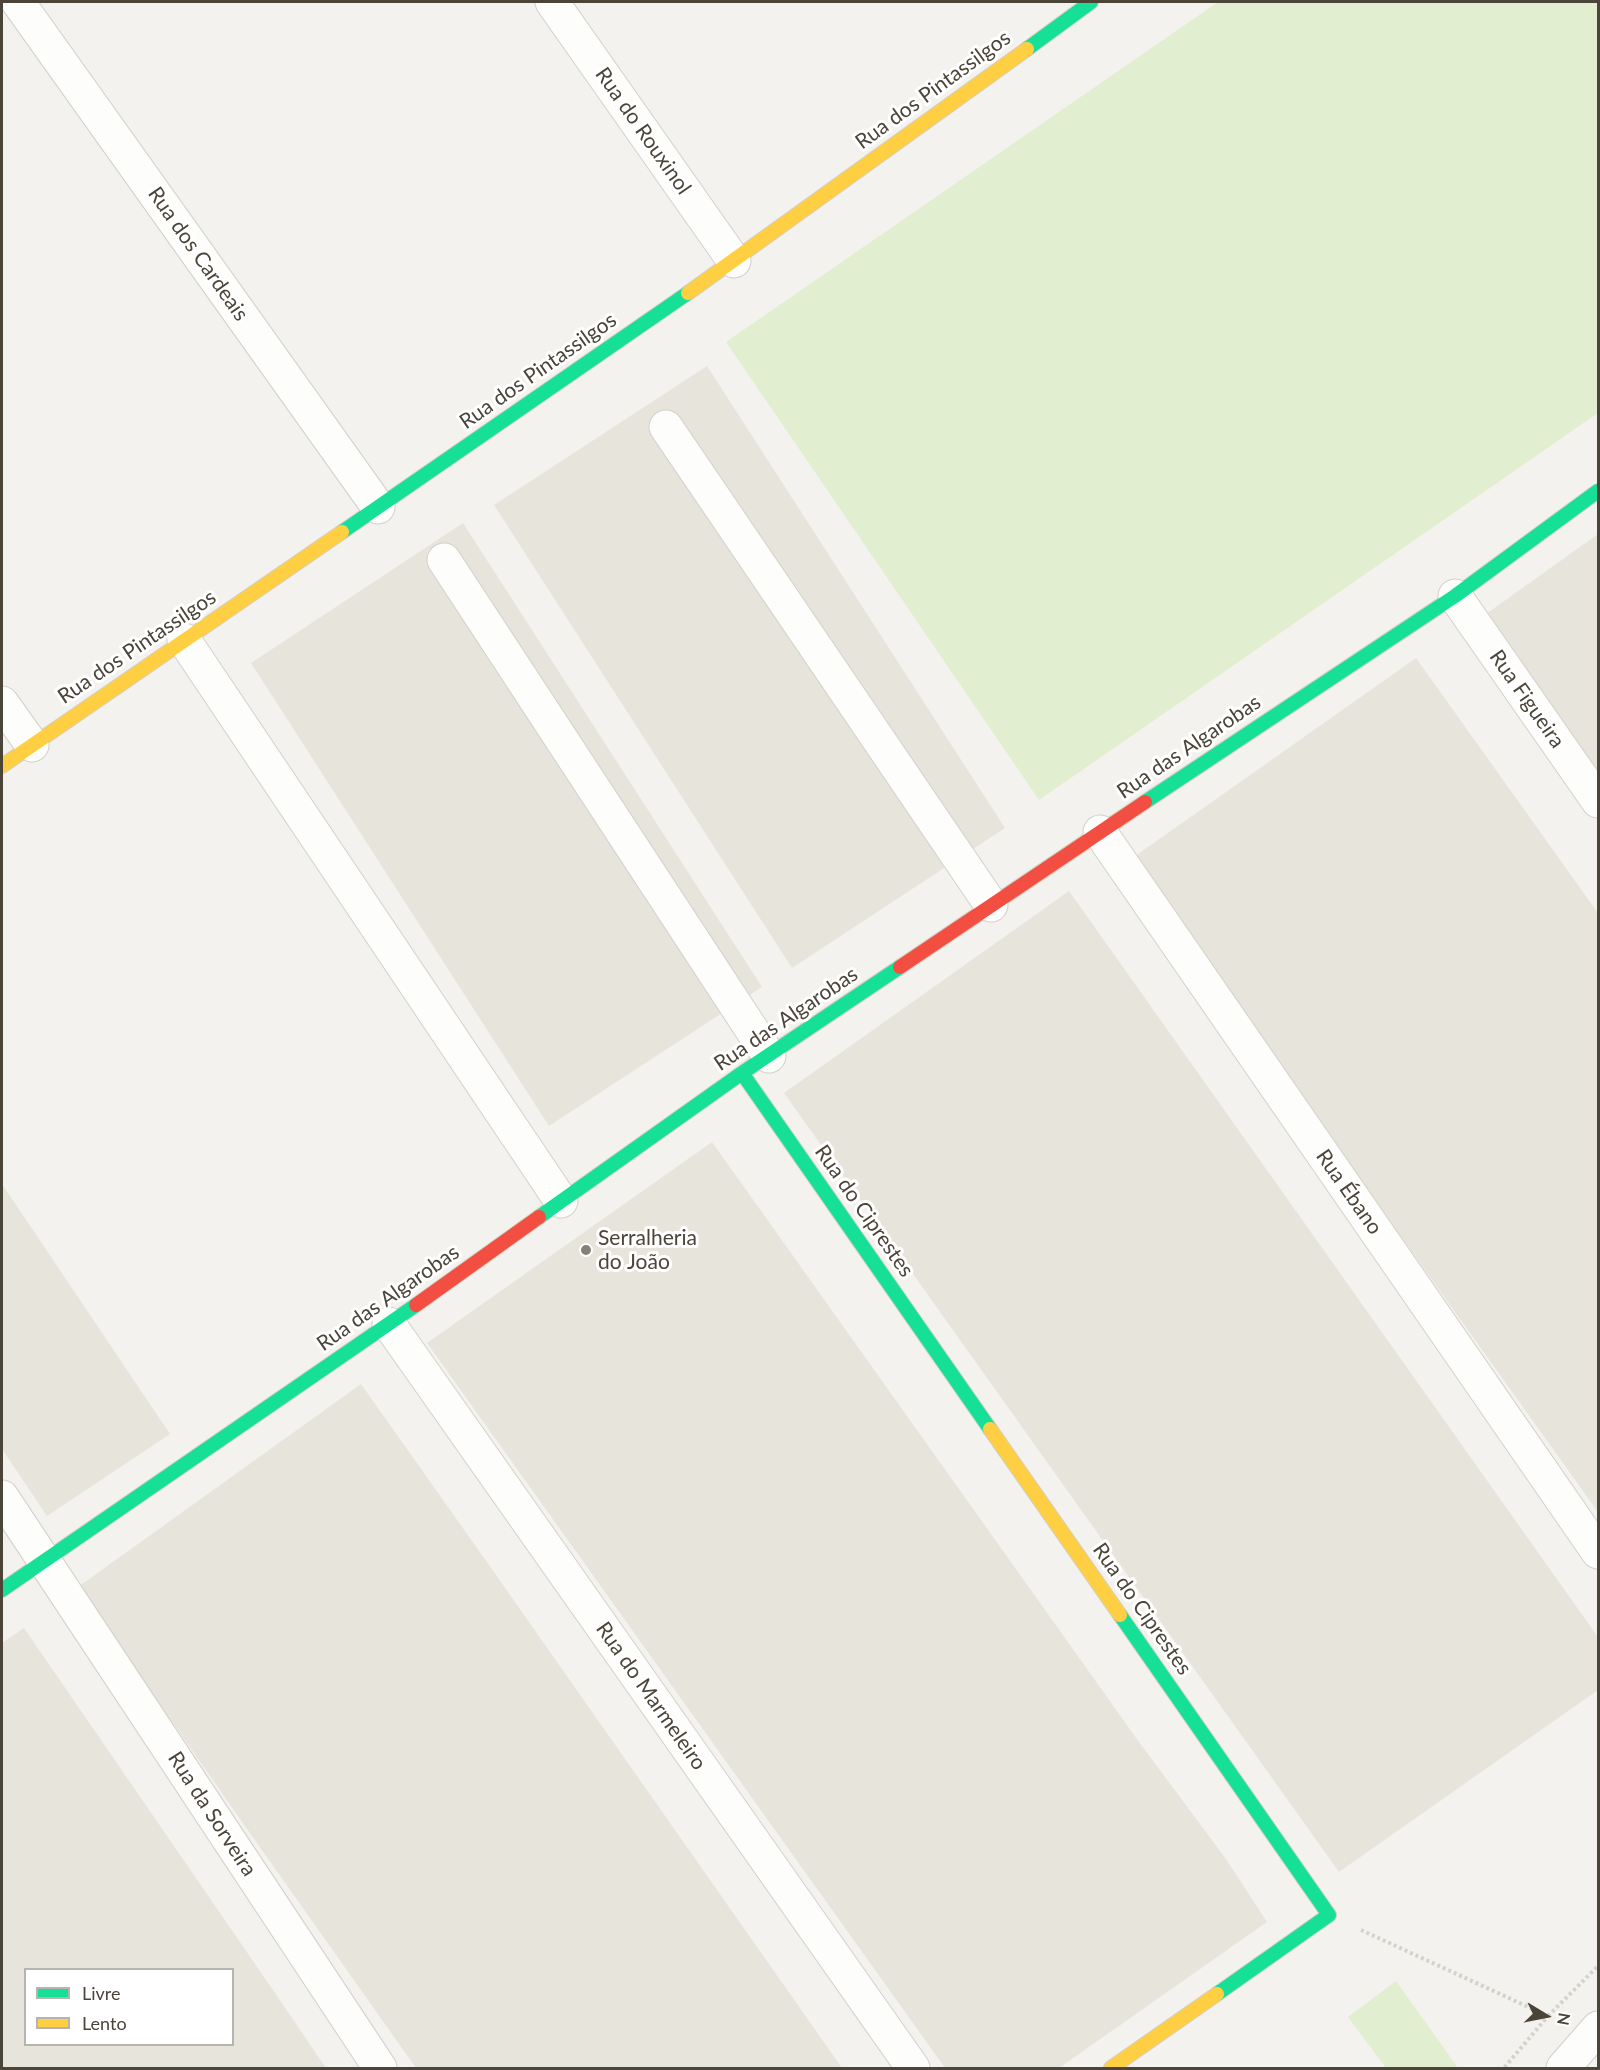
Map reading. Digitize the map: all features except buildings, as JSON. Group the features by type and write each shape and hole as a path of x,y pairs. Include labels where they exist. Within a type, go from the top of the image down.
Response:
{"street":[{"name":"Rua dos Cardeais","path":"18,2 378,507"},
{"name":"Rua do Rouxinol","path":"552,2 734,261"},
{"name":"Rua dos Pintassilgos","path":"2,766 734,261 1089,2"},
{"path":"666,427 991,905"},
{"name":"Rua das Algarobas","path":"2,1590 389,1324 755,1064 1455,596 1599,491"},
{"path":"444,560 755,1064"},
{"name":"Rua Figueira","path":"1455,596 1599,801"},
{"path":"184,640 561,1200"},
{"path":"2,703 32,745"},
{"name":"Rua Ébano","path":"1100,832 1599,1552"},
{"name":"Rua do Ciprestes","path":"755,1064 1329,1915"},
{"name":"Rua do Marmeleiro","path":"389,1324 913,2068"},
{"name":"Rua da Sorveira","path":"2,1497 380,2068"},
{"path":"1111,2068 1329,1915"},
{"path":"1563,2068 1599,2028"}],"path":[{"path":"1329,1915 1548,2016"},
{"path":"1504,2068 1548,2016 1599,1966"}],"shaded area":[{"path":"707,366 1005,828 792,968 494,505"},
{"path":"463,523 762,987 549,1126 251,663"},
{"path":"1598,534 1598,786 1479,619"},
{"path":"1416,658 1598,913 1598,1512 1131,859"},
{"path":"1069,891 1598,1637 1598,1690 1339,1872 784,1093"},
{"path":"712,1142 1139,1742 1226,1859 1267,1922 1059,2068 945,2068 427,1343"},
{"path":"2,1184 170,1434 47,1516 2,1449"},
{"path":"361,1384 842,2068 416,2068 247,1829 78,1587"},
{"path":"24,1628 326,2068 2,2068 2,1643"}],"green space":[{"path":"1218,2 1598,2 1598,413 1039,800 726,342"},
{"path":"1396,1981 1458,2068 1386,2068 1348,2017"}],"traffic: fast":[{"path":"1027,49 1091,2"},
{"path":"342,532 688,293"},
{"path":"1145,802 1455,596 1598,491"},
{"path":"539,1217 742,1073 900,967"},
{"path":"742,1073 990,1429"},
{"path":"2,1590 416,1305"},
{"path":"1120,1615 1329,1915 1217,1994"}],"traffic: slow":[{"path":"688,293 1027,49"},
{"path":"2,766 342,532"},
{"path":"990,1429 1120,1615"},
{"path":"1111,2068 1217,1994"}],"traffic: jam":[{"path":"900,967 1145,802"},
{"path":"416,1305 539,1217"}],"place":[{"name":"Serralheria do João","path":"586,1250"}]}
